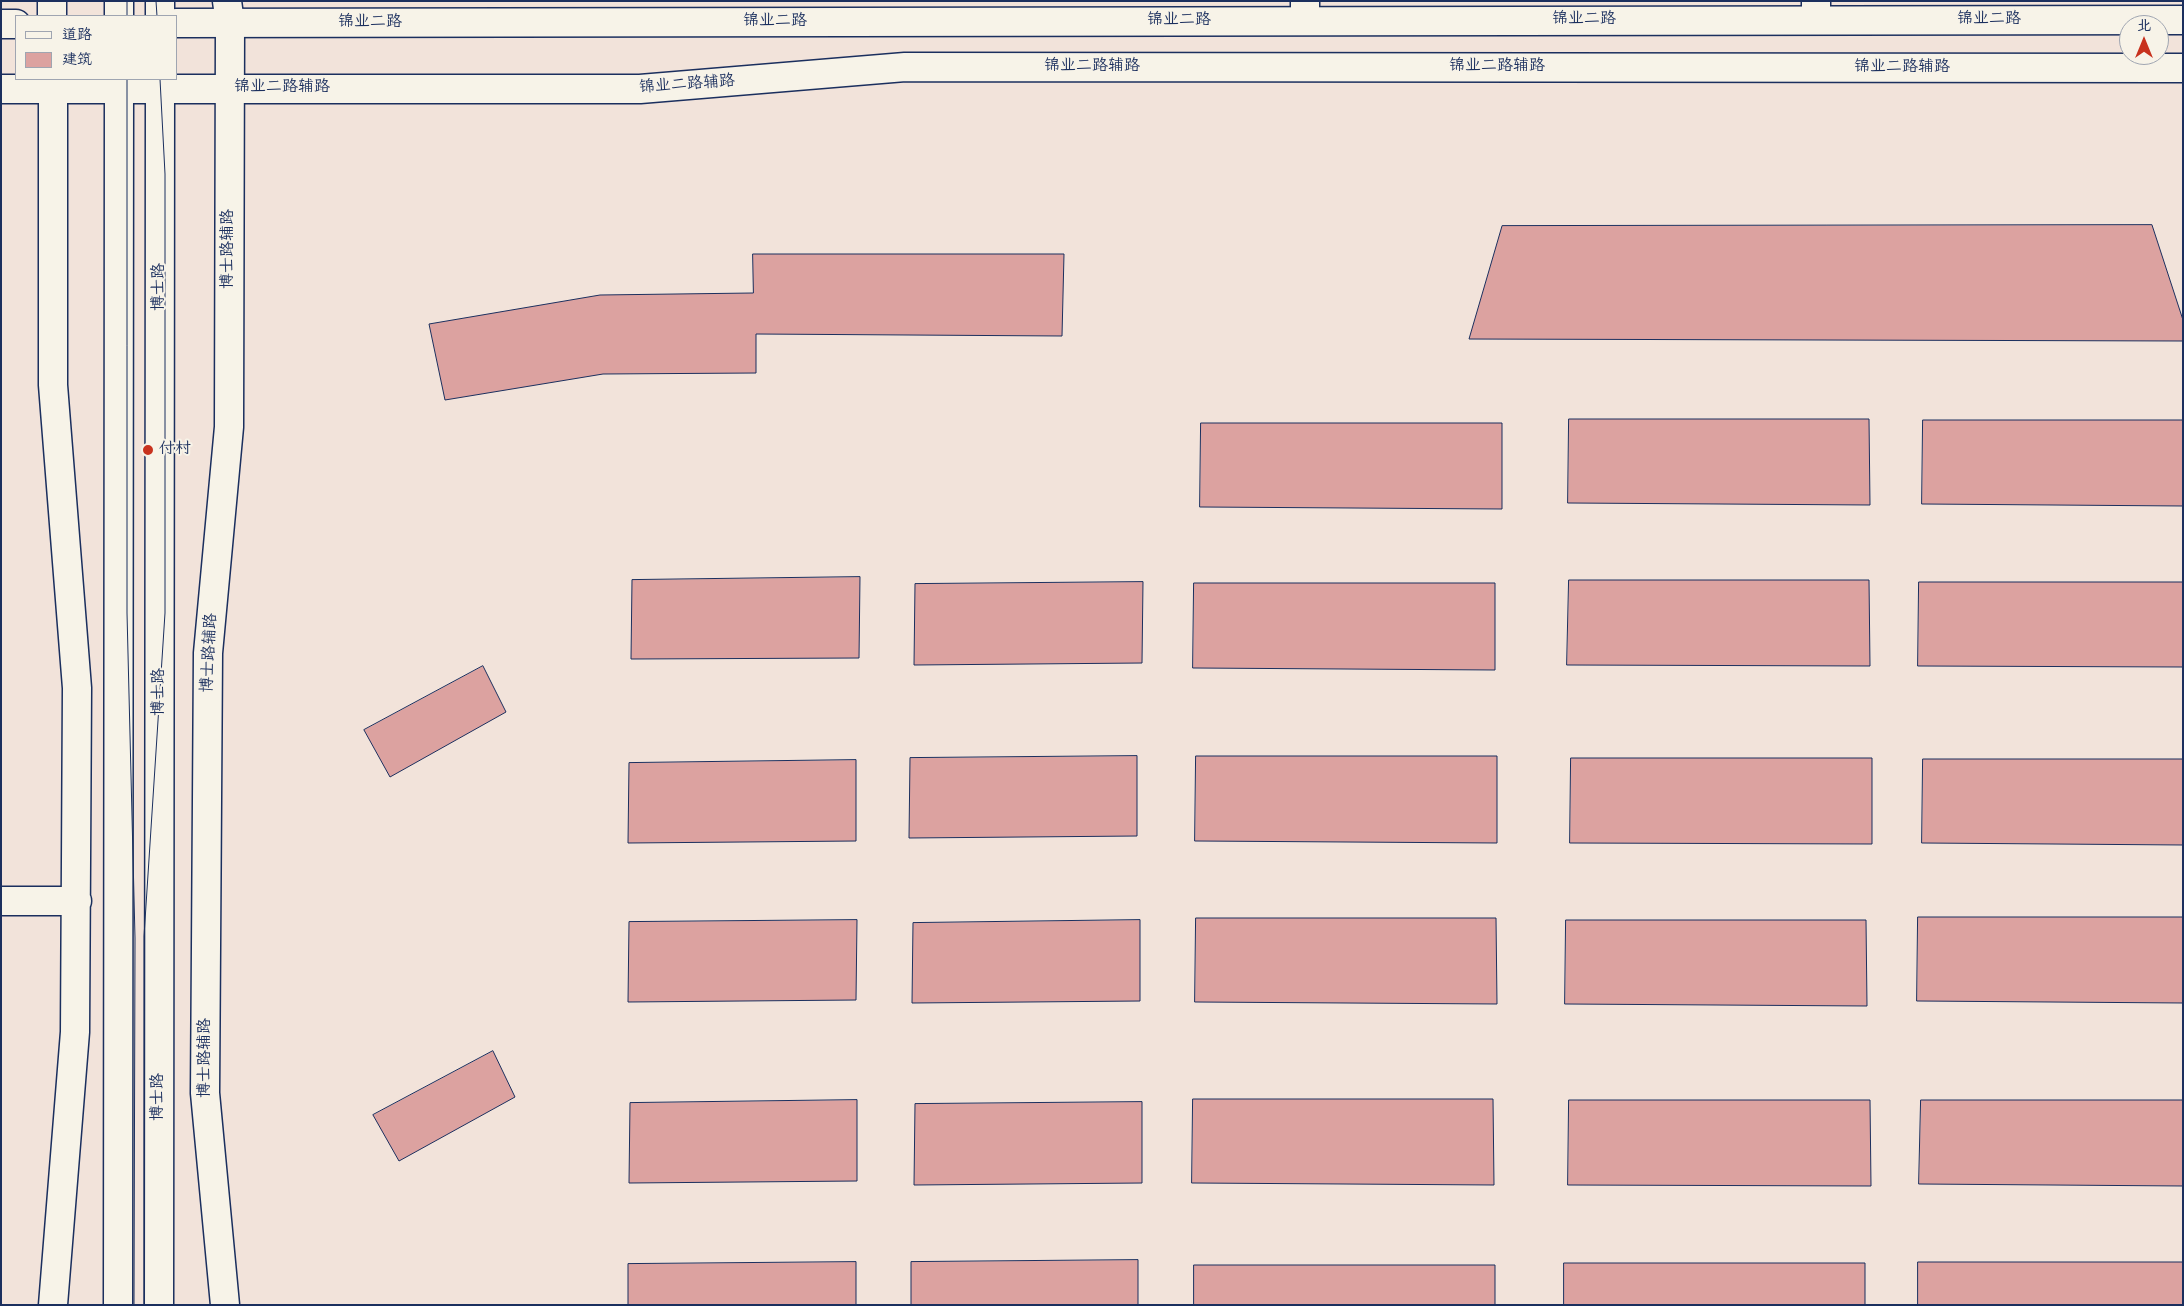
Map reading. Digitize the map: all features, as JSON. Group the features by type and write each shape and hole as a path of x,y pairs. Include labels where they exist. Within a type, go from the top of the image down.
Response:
{"street":[{"path":"52,1 52,15"},
{"path":"119,1 119,15"},
{"path":"160,1 160,15"},
{"name":"锦业二路","path":"178,23 229,12 1816,11 2183,20"},
{"name":"博士路辅路","path":"226,1305 205,1093 208,652 229,427 229,12"},
{"path":"1,24 15,24"},
{"name":"锦业二路辅路","path":"1,90 52,84 160,84 229,88 640,89 905,67 2183,68"},
{"path":"52,84 52,385 77,688 75,1032 54,1305"},
{"path":"118,1305 119,84"},
{"name":"博士路","path":"159,1305 160,84"},
{"path":"1,901 77,901"}],"building":[{"path":"2152,225 2183,320 2183,341 1469,339 1502,226"},
{"path":"753,254 1064,254 1062,336 756,334 756,373 603,374 445,400 429,324 600,295 753,293"},
{"path":"1569,419 1869,419 1870,505 1568,503"},
{"path":"1923,420 2183,420 2183,506 1922,504"},
{"path":"1201,423 1502,423 1502,509 1200,507"},
{"path":"860,577 859,658 631,659 632,580"},
{"path":"1569,580 1869,580 1870,666 1567,665"},
{"path":"1143,582 1142,663 914,665 915,584"},
{"path":"1919,582 2183,582 2183,667 1918,666"},
{"path":"1194,583 1495,583 1495,670 1193,668"},
{"path":"483,666 506,712 390,777 364,730"},
{"path":"1137,756 1137,836 909,838 910,758"},
{"path":"1196,756 1497,756 1497,843 1195,841"},
{"path":"1571,758 1872,758 1872,844 1570,843"},
{"path":"1923,759 2183,759 2183,845 1922,843"},
{"path":"856,760 856,841 628,843 629,763"},
{"path":"1918,917 2183,917 2183,1003 1917,1001"},
{"path":"1196,918 1496,918 1497,1004 1195,1002"},
{"path":"857,920 856,1000 628,1002 629,922"},
{"path":"1140,920 1140,1001 912,1003 913,923"},
{"path":"1566,920 1866,920 1867,1006 1565,1004"},
{"path":"493,1051 515,1097 399,1161 373,1115"},
{"path":"1193,1099 1493,1099 1494,1185 1192,1183"},
{"path":"857,1100 857,1181 629,1183 630,1103"},
{"path":"1569,1100 1870,1100 1871,1186 1568,1185"},
{"path":"1921,1100 2183,1100 2183,1186 1919,1184"},
{"path":"1142,1102 1142,1183 914,1185 915,1104"},
{"path":"1138,1260 1138,1305 911,1305 911,1262"},
{"path":"856,1262 856,1305 628,1305 628,1264"},
{"path":"1918,1262 2183,1262 2183,1305 1918,1305"},
{"path":"1564,1263 1865,1263 1865,1305 1564,1305"},
{"path":"1194,1265 1495,1265 1495,1305 1194,1305"}],"tram line":[{"path":"127,1 127,15"},
{"path":"156,1 157,15"},
{"path":"127,80 127,613 135,938 134,1305"},
{"path":"144,1305 144,936 165,613 165,174 160,80"}],"place":[{"name":"付村","path":"148,450"}]}
